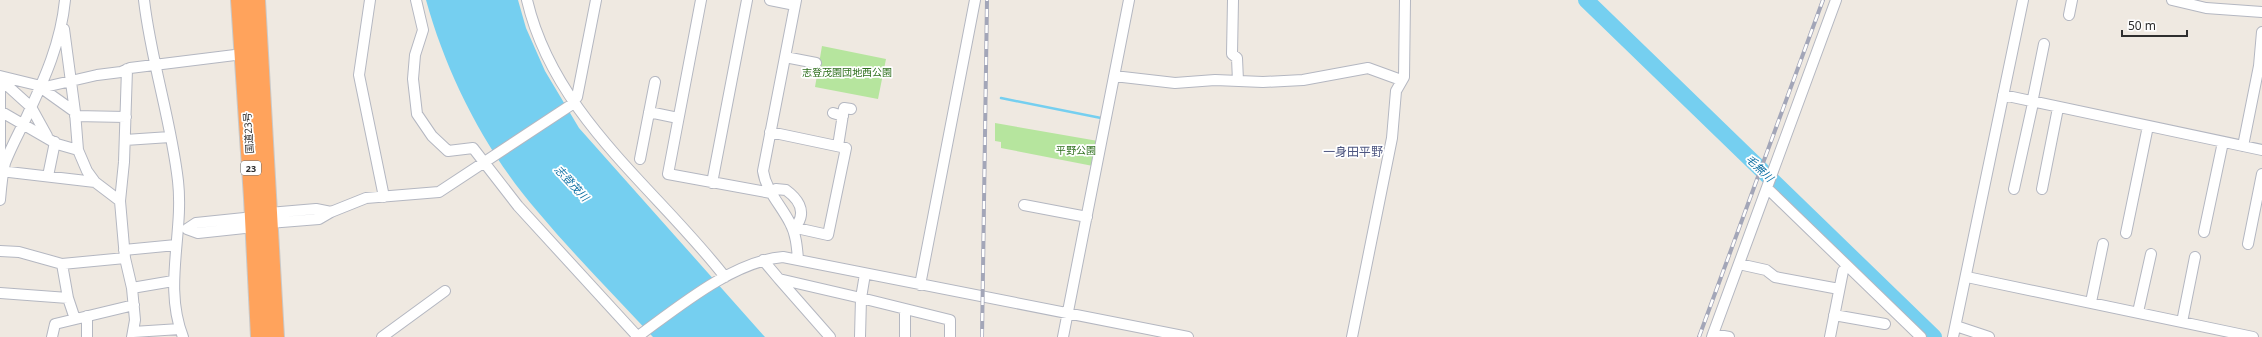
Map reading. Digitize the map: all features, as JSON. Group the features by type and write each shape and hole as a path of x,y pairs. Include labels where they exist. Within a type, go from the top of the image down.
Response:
{"highway":[{"name":"国道23号","path":"240,0 243,54 275,337"},
{"name":"国道23号","path":"256,0 261,220 260,337"}],"street":[{"path":"0,200 2,171 58,44 63,26 65,0"},
{"path":"127,69 125,140 120,201 125,254 134,305 132,334 182,333 174,310 173,281 176,245 182,229 178,180 149,40 144,0"},
{"path":"370,0 359,75 384,197"},
{"path":"416,0 423,30 415,55 413,79 417,114 432,136 448,151 473,148 518,206 638,336 722,278 763,260 783,257 1188,337"},
{"path":"527,0 548,55 572,103 722,278"},
{"path":"182,229 198,233 316,209 331,212 366,198 439,192 572,103 577,97 596,0"},
{"path":"701,0 668,174 771,193 781,188 786,190 797,200 800,205 801,219 792,226"},
{"path":"712,182 748,0"},
{"path":"770,0 796,2 763,171 764,180 792,226 798,259"},
{"path":"920,284 975,0"},
{"path":"1063,337 1129,0"},
{"path":"1233,0 1232,54 1237,58 1238,81"},
{"path":"1352,337 1392,138 1396,92 1401,80 1404,77 1405,0"},
{"path":"1729,337 1712,335 1836,0"},
{"path":"1953,337 1967,277 2023,0"},
{"path":"2069,15 2072,0"},
{"path":"2172,0 2206,8 2262,12"},
{"path":"63,26 75,114 78,150 87,171 95,182 120,201"},
{"path":"2243,146 2259,66 2262,32"},
{"path":"2014,189 2044,44"},
{"path":"40,87 155,64 243,54"},
{"path":"785,57 816,63"},
{"path":"1114,76 1175,83 1303,80 1363,68 1373,69 1401,80"},
{"path":"0,76 40,87 75,114 126,116"},
{"path":"0,79 31,107 51,139 48,176"},
{"path":"640,160 655,82"},
{"path":"0,83 0,164 2,171"},
{"path":"2003,95 2033,103 2262,150"},
{"path":"2042,189 2058,108"},
{"path":"1,111 51,139 78,150"},
{"path":"649,112 678,118"},
{"path":"838,146 842,113"},
{"path":"2126,233 2148,126"},
{"path":"770,132 846,148 828,235 792,226"},
{"path":"125,140 170,137"},
{"path":"2204,232 2223,142"},
{"path":"2,171 95,182"},
{"path":"2248,244 2262,174"},
{"path":"1767,187 1920,337"},
{"path":"1024,205 1087,216"},
{"path":"2092,302 2103,244"},
{"path":"0,251 19,252 62,264 176,245"},
{"path":"2138,312 2151,254"},
{"path":"2182,322 2195,257"},
{"path":"763,260 830,337"},
{"path":"62,264 68,298 75,319"},
{"path":"1739,264 1766,270 1775,277 1839,289"},
{"path":"1830,337 1843,271"},
{"path":"860,337 861,298 865,274"},
{"path":"1967,277 2253,337"},
{"path":"779,279 950,320 950,337"},
{"path":"132,288 173,281"},
{"path":"382,337 445,291"},
{"path":"0,293 68,298"},
{"path":"52,337 55,324 134,305"},
{"path":"905,310 905,337"},
{"path":"1834,315 1885,324"},
{"path":"87,316 87,337"},
{"path":"1956,326 1989,337"}],"green space":[{"name":"志登茂園団地西公園","path":"822,46 886,59 878,99 815,87"},
{"name":"平野公園","path":"995,123 1098,141 1093,166 1001,148 1001,142 995,141"}],"water":[{"name":"志登茂川","path":"426,0 518,0 526,28 545,71 579,128 765,337 653,337 580,260 538,212 519,189 485,139 470,112 445,57"}],"waterway":[{"name":"毛無川","path":"1586,0 1934,337"},
{"path":"1001,98 1101,118"}],"railway":[{"path":"982,337 987,0"},
{"path":"1699,337 1823,0"}],"district":[{"name":"一身田平野","path":"1353,151"}]}
